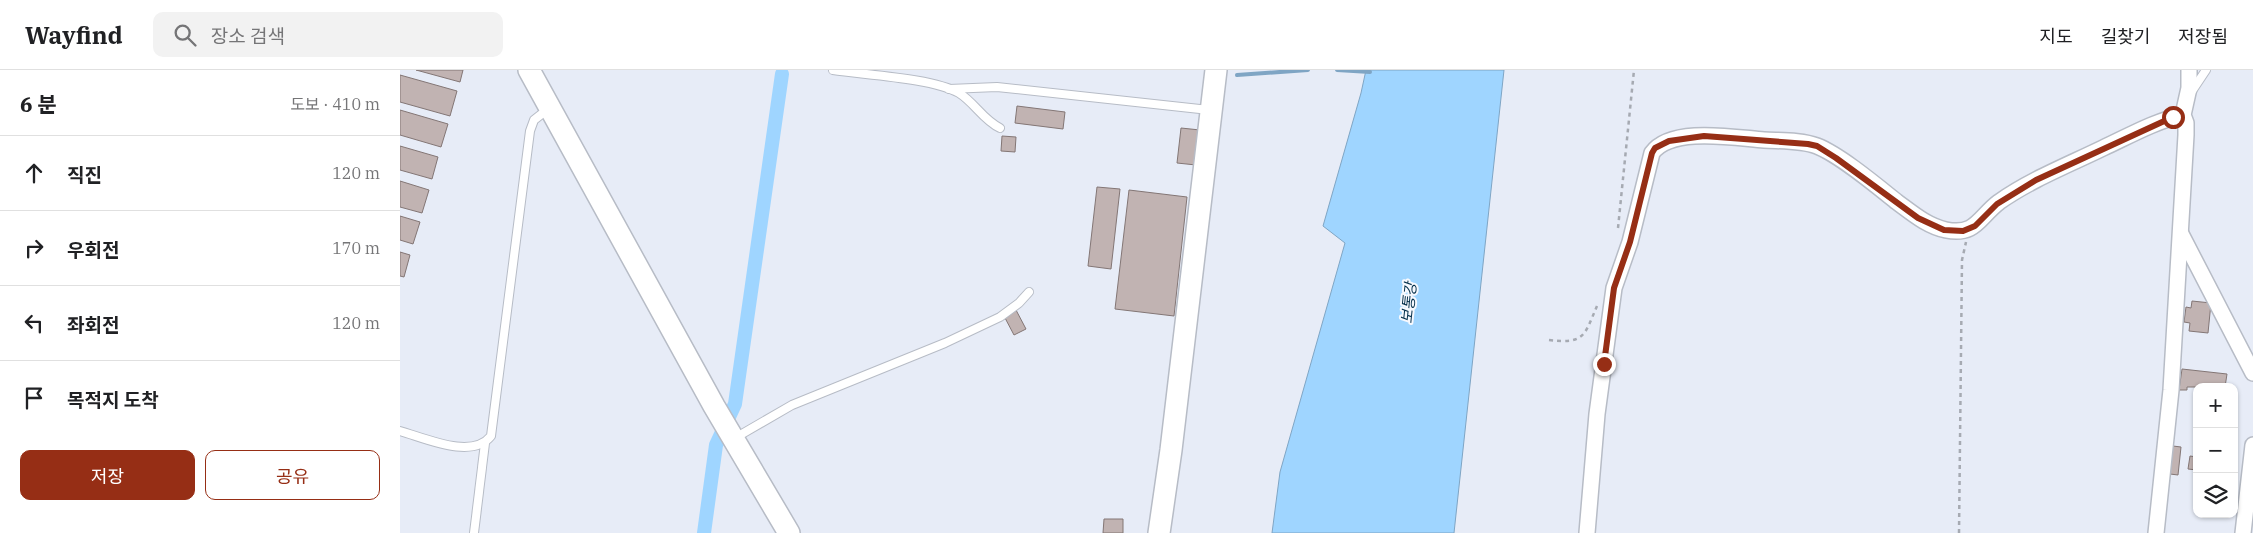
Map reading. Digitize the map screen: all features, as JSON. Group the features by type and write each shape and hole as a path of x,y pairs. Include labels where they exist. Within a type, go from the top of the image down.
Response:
{"main road":[{"path":"529,70 714,406 789,533"},
{"path":"1159,533 1172,440 1216,70"}],"street":[{"path":"2156,533 2171,390 2186,135 2186,123 2183,115 2188,97 2189,70"},
{"path":"1587,533 1597,414 1614,288 1630,242 1652,153 1655,148 1678,139 1704,136 1817,146 1931,225 1954,231 1970,229 1997,204 2036,180 2134,134 2183,115"},
{"path":"2180,233 2253,373"},
{"path":"2243,533 2253,445"}],"lane":[{"path":"833,70 927,83 950,89 961,94 992,125 1000,128"},
{"path":"2188,97 2206,70"},
{"path":"950,89 997,87 1211,110"},
{"path":"400,431 448,445 471,448 485,443 491,436 530,131 534,120 549,107"},
{"path":"733,439 792,405 946,343 1000,317 1019,303 1028,292"},
{"path":"474,533 485,443"}],"path":[{"path":"1618,230 1634,70"},
{"path":"1959,533 1962,260 1970,229"},
{"path":"1549,340 1568,342 1578,339 1584,334 1598,303"}],"water":[{"name":"보통강","path":"1366,70 1504,70 1454,533 1272,533 1280,472 1345,243 1323,226"}],"building":[{"path":"416,70 463,70 460,82"},
{"path":"400,75 457,91 450,116 400,102"},
{"path":"1017,106 1065,112 1063,129 1015,123"},
{"path":"400,110 448,124 441,147 400,135"},
{"path":"1181,128 1200,130 1196,165 1177,163"},
{"path":"1002,136 1016,137 1015,152 1001,151"},
{"path":"400,146 438,157 432,179 400,170"},
{"path":"400,181 429,190 422,213 400,207"},
{"path":"1097,187 1120,189 1111,269 1088,266"},
{"path":"1129,190 1187,197 1174,316 1115,309"},
{"path":"400,216 420,222 413,244 400,240"},
{"path":"400,252 410,255 404,277 400,276"},
{"path":"2192,301 2211,303 2208,333 2189,331 2190,323 2184,322 2186,307 2191,308"},
{"path":"1016,310 1026,329 1014,335 1004,316"},
{"path":"2182,369 2227,374 2226,383 2193,383 2193,387 2187,387 2187,390 2179,390"},
{"path":"2173,446 2181,447 2178,475 2170,474"},
{"path":"2190,456 2193,456 2193,470 2188,469"},
{"path":"1104,519 1123,519 1123,533 1103,533"}],"waterway":[{"path":"1237,75 1308,70"},
{"path":"1337,70 1370,72"},
{"path":"704,533 716,445 735,404 782,74"}],"route":[{"path":"1604,364 1614,288 1630,242 1652,153 1655,148 1669,141 1689,137 1717,136 1799,142 1817,146 1862,175 1918,218 1944,230 1963,231 1975,226 1997,204 2036,180 2173,117"}]}
